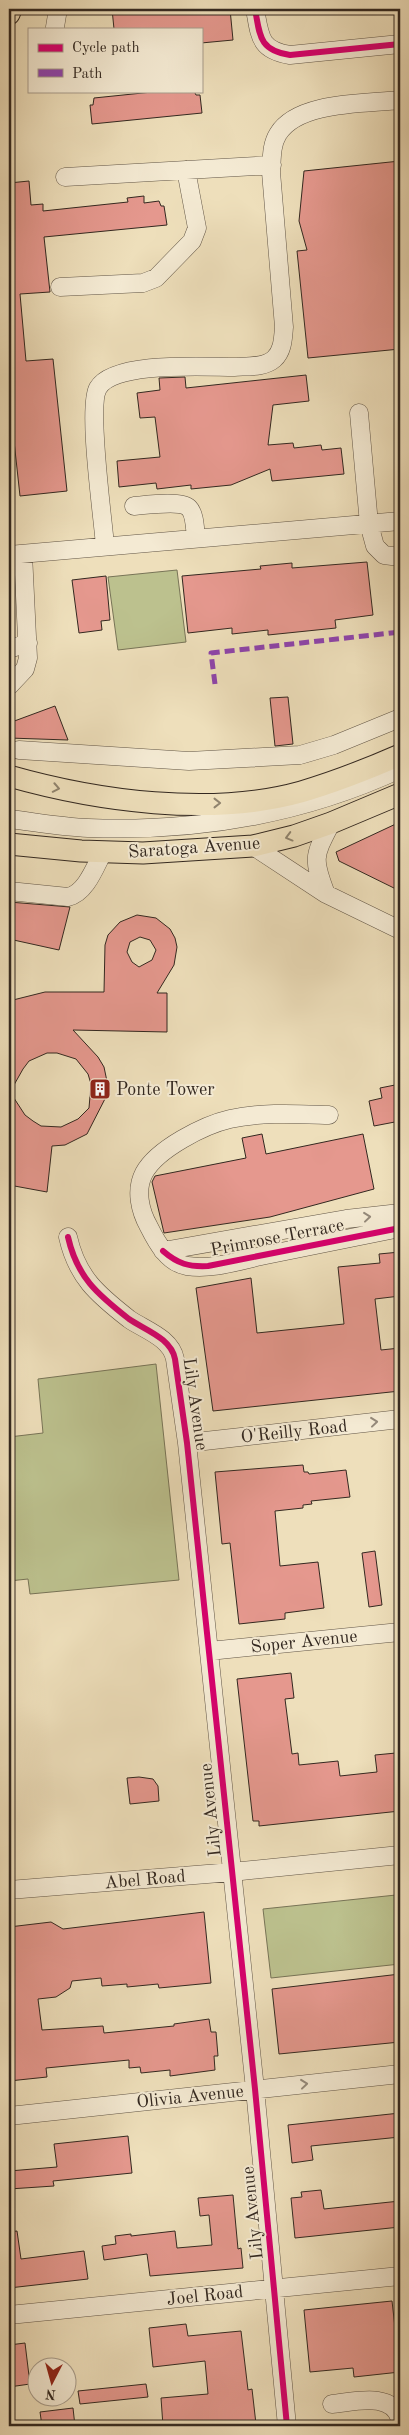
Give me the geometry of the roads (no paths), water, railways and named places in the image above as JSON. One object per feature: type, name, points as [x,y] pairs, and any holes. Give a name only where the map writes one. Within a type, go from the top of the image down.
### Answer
[{"type":"main road","points":[[9,14],[11,9]]},
{"type":"main road","points":[[9,776],[114,799],[171,803],[230,803],[300,792],[351,775],[400,754]]},
{"type":"main road","name":"Saratoga Avenue","points":[[9,844],[103,852],[143,853],[253,846],[294,836],[332,823],[400,794]]},
{"type":"street","points":[[55,27],[58,9]]},
{"type":"street","points":[[255,9],[261,40],[275,53],[290,55],[400,44]]},
{"type":"street","points":[[105,546],[94,402],[98,388],[106,379],[122,372],[144,369],[255,366],[274,359],[281,349],[284,327],[272,165],[272,151],[277,135],[286,124],[319,108],[400,100]]},
{"type":"street","points":[[65,178],[272,165]]},
{"type":"street","points":[[60,286],[143,284],[156,278],[192,241],[197,228],[186,170]]},
{"type":"street","points":[[359,413],[369,524],[375,546],[384,555],[400,557]]},
{"type":"street","points":[[134,506],[180,504],[189,508],[193,515],[196,538]]},
{"type":"street","points":[[9,686],[24,669],[28,658],[28,643],[16,554],[400,521]]},
{"type":"street","points":[[9,648],[28,643]]},
{"type":"street","points":[[19,750],[189,761],[300,755],[334,745],[400,718]]},
{"type":"street","points":[[9,818],[86,828],[146,829],[205,825],[282,812],[328,798],[400,769]]},
{"type":"street","points":[[9,829],[92,838],[149,839],[237,832],[274,825],[335,807],[400,781]]},
{"type":"street","points":[[326,894],[316,863],[319,847],[332,823]]},
{"type":"street","points":[[253,846],[326,894],[400,930]]},
{"type":"street","points":[[9,891],[74,896],[81,891],[103,852]]},
{"type":"street","points":[[163,1251],[143,1217],[140,1206],[142,1180],[152,1163],[177,1143],[230,1119],[268,1114],[328,1115]]},
{"type":"street","name":"Primrose Terrace","points":[[163,1251],[346,1219],[400,1213]]},
{"type":"street","name":"Primrose Terrace","points":[[163,1251],[174,1261],[185,1266],[208,1266],[400,1228]]},
{"type":"street","name":"Lily Avenue","points":[[68,1237],[73,1259],[93,1287],[130,1320],[164,1341],[172,1350],[187,1443],[256,2089],[287,2426]]},
{"type":"street","name":"O'Reilly Road","points":[[187,1443],[400,1419]]},
{"type":"street","name":"Soper Avenue","points":[[209,1651],[400,1632]]},
{"type":"street","name":"Abel Road","points":[[9,1890],[232,1872],[400,1855]]},
{"type":"street","name":"Olivia Avenue","points":[[9,2116],[400,2074]]},
{"type":"street","name":"Joel Road","points":[[9,2315],[400,2276]]},
{"type":"street","points":[[332,2404],[382,2401],[389,2403],[394,2408],[400,2419]]},
{"type":"place","name":"Ponte Tower","points":[[100,1089]]}]
